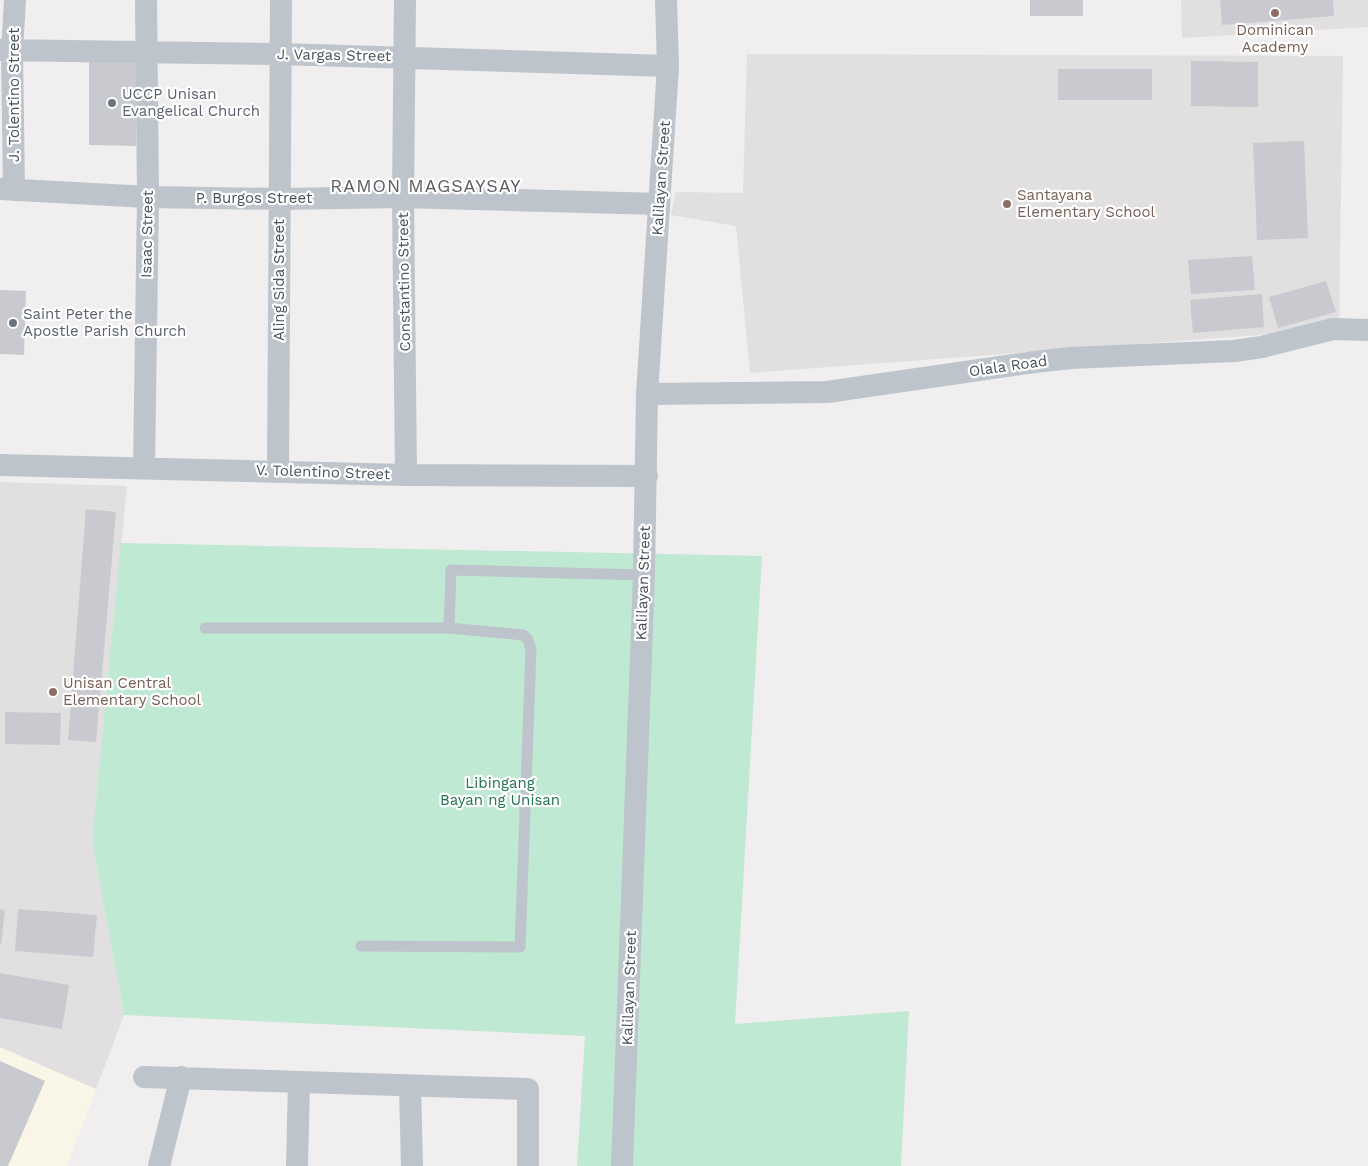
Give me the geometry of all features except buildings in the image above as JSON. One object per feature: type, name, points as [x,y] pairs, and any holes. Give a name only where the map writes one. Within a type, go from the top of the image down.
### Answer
[{"type":"street","name":"J. Tolentino Street","points":[[7,189],[6,51],[15,0]]},
{"type":"street","name":"Isaac Street","points":[[144,468],[148,197],[146,0]]},
{"type":"street","name":"Aling Sida Street","points":[[278,471],[281,0]]},
{"type":"street","name":"Constantino Street","points":[[405,0],[403,197],[406,475]]},
{"type":"street","name":"Kalilayan Street","points":[[622,1166],[644,575],[647,394],[668,66],[666,0]]},
{"type":"street","name":"J. Vargas Street","points":[[6,51],[280,54],[668,66]]},
{"type":"street","name":"P. Burgos Street","points":[[7,189],[148,197],[280,200],[403,197],[659,204]]},
{"type":"street","name":"Olala Road","points":[[647,394],[827,392],[1035,362],[1071,358],[1234,351],[1262,347],[1333,329],[1368,330]]},
{"type":"street","name":"V. Tolentino Street","points":[[0,465],[406,475],[647,476]]},
{"type":"street","points":[[144,1077],[410,1087],[528,1089],[528,1166]]},
{"type":"street","points":[[159,1166],[181,1077]]},
{"type":"street","points":[[297,1166],[299,1082]]},
{"type":"street","points":[[410,1087],[412,1166]]},
{"type":"lane","points":[[449,628],[451,570],[644,575]]},
{"type":"lane","points":[[205,628],[449,628],[523,635],[528,640],[531,649],[520,947],[361,946]]},
{"type":"shaded area","name":"Dominican Academy","points":[[1181,0],[1368,0],[1368,27],[1182,38]]},
{"type":"shaded area","name":"Santayana Elementary School","points":[[747,54],[1343,56],[1339,329],[750,373],[736,226],[671,215],[676,192],[743,193]]},
{"type":"shaded area","name":"Unisan Central Elementary School","points":[[0,482],[127,486],[92,841],[124,1015],[96,1089],[0,1047]]},
{"type":"shaded area","points":[[0,1047],[96,1089],[67,1166],[0,1166]]},
{"type":"green space","name":"Libingang Bayan ng Unisan","points":[[121,543],[762,556],[735,1024],[909,1011],[901,1166],[577,1166],[585,1036],[124,1015],[92,841]]},
{"type":"place","name":"Dominican Academy","points":[[1275,13]]},
{"type":"place","name":"UCCP Unisan Evangelical Church","points":[[112,103]]},
{"type":"place","name":"Santayana Elementary School","points":[[1007,204]]},
{"type":"place","name":"Saint Peter the Apostle Parish Church","points":[[13,323]]},
{"type":"place","name":"Unisan Central Elementary School","points":[[53,692]]},
{"type":"district","name":"RAMON MAGSAYSAY","points":[[426,185]]}]
